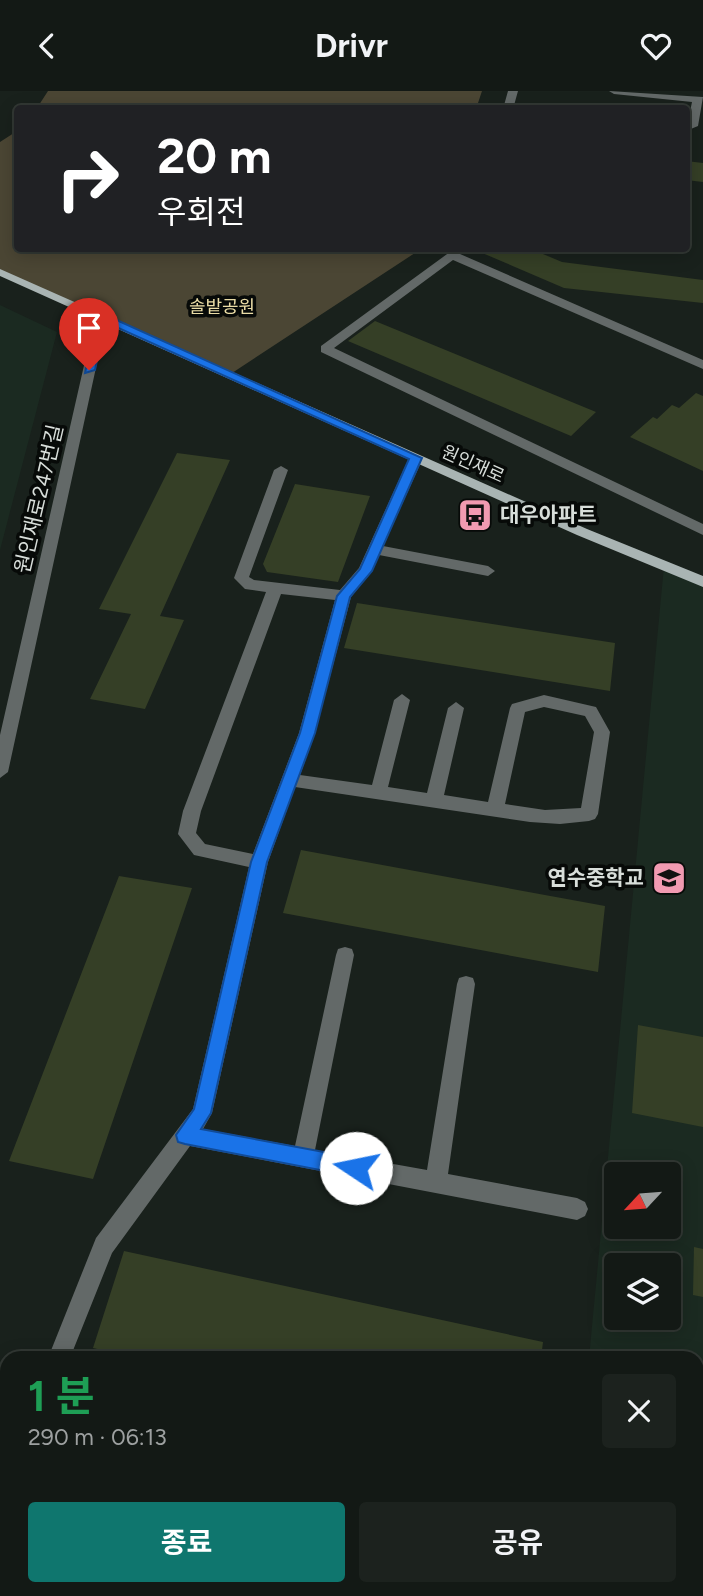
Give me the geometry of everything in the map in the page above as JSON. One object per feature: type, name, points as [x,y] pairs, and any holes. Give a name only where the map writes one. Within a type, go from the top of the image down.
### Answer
[{"type":"main road","name":"원인재로","points":[[0,272],[416,458],[703,582]]},
{"type":"street","points":[[614,91],[700,100],[694,126],[690,127]]},
{"type":"street","points":[[703,365],[456,252],[325,349],[703,530]]},
{"type":"street","name":"원인재로247번길","points":[[0,772],[101,317]]},
{"type":"street","points":[[62,1351],[104,1246],[202,1113],[259,862],[307,733],[344,596],[365,571],[416,458]]},
{"type":"street","points":[[281,470],[241,578],[250,585],[344,596]]},
{"type":"street","points":[[375,549],[488,571]]},
{"type":"street","points":[[259,862],[200,850],[187,834],[192,811],[275,589]]},
{"type":"street","points":[[378,793],[402,699]]},
{"type":"street","points":[[290,780],[566,820],[589,814],[602,732],[590,711],[544,701],[518,708],[495,809]]},
{"type":"street","points":[[434,801],[456,708]]},
{"type":"street","points":[[303,1158],[345,955]]},
{"type":"street","points":[[436,1182],[466,984]]},
{"type":"street","points":[[185,1135],[577,1209]]},
{"type":"shaded area","points":[[0,305],[57,332],[0,550]]},
{"type":"shaded area","name":"연수중학교","points":[[664,566],[703,582],[703,1351],[590,1351],[604,1200],[604,1239],[681,1239],[681,1162],[608,1162]]},
{"type":"green space","points":[[48,91],[482,91],[477,105],[39,105]]},
{"type":"green space","name":"솔밭공원","points":[[14,133],[14,252],[416,252],[229,375],[0,272],[0,142]]},
{"type":"building","points":[[690,161],[703,163],[703,182],[690,180]]},
{"type":"building","points":[[480,252],[538,252],[562,262],[703,280],[703,303],[564,288]]},
{"type":"building","points":[[375,321],[596,412],[571,436],[348,341]]},
{"type":"building","points":[[696,393],[703,396],[703,471],[630,437],[653,417],[657,419],[672,405],[679,408]]},
{"type":"building","points":[[177,453],[230,460],[160,616],[184,620],[145,709],[90,699],[131,614],[99,609]]},
{"type":"building","points":[[295,484],[370,496],[338,582],[267,572],[263,564]]},
{"type":"building","points":[[357,603],[615,643],[610,691],[344,648]]},
{"type":"building","points":[[301,850],[605,906],[598,972],[283,913]]},
{"type":"building","points":[[119,876],[192,888],[93,1179],[9,1161]]},
{"type":"building","points":[[638,1025],[703,1037],[703,1127],[632,1113]]},
{"type":"building","points":[[694,1247],[703,1249],[703,1297],[693,1295]]},
{"type":"building","points":[[124,1251],[543,1342],[542,1351],[106,1351],[93,1348]]},
{"type":"place","name":"대우아파트","points":[[475,515]]},
{"type":"place","name":"연수중학교","points":[[669,878]]},
{"type":"route","points":[[89,370],[101,317],[416,458],[365,571],[344,596],[307,733],[259,862],[202,1113],[185,1135],[356,1168]]}]
